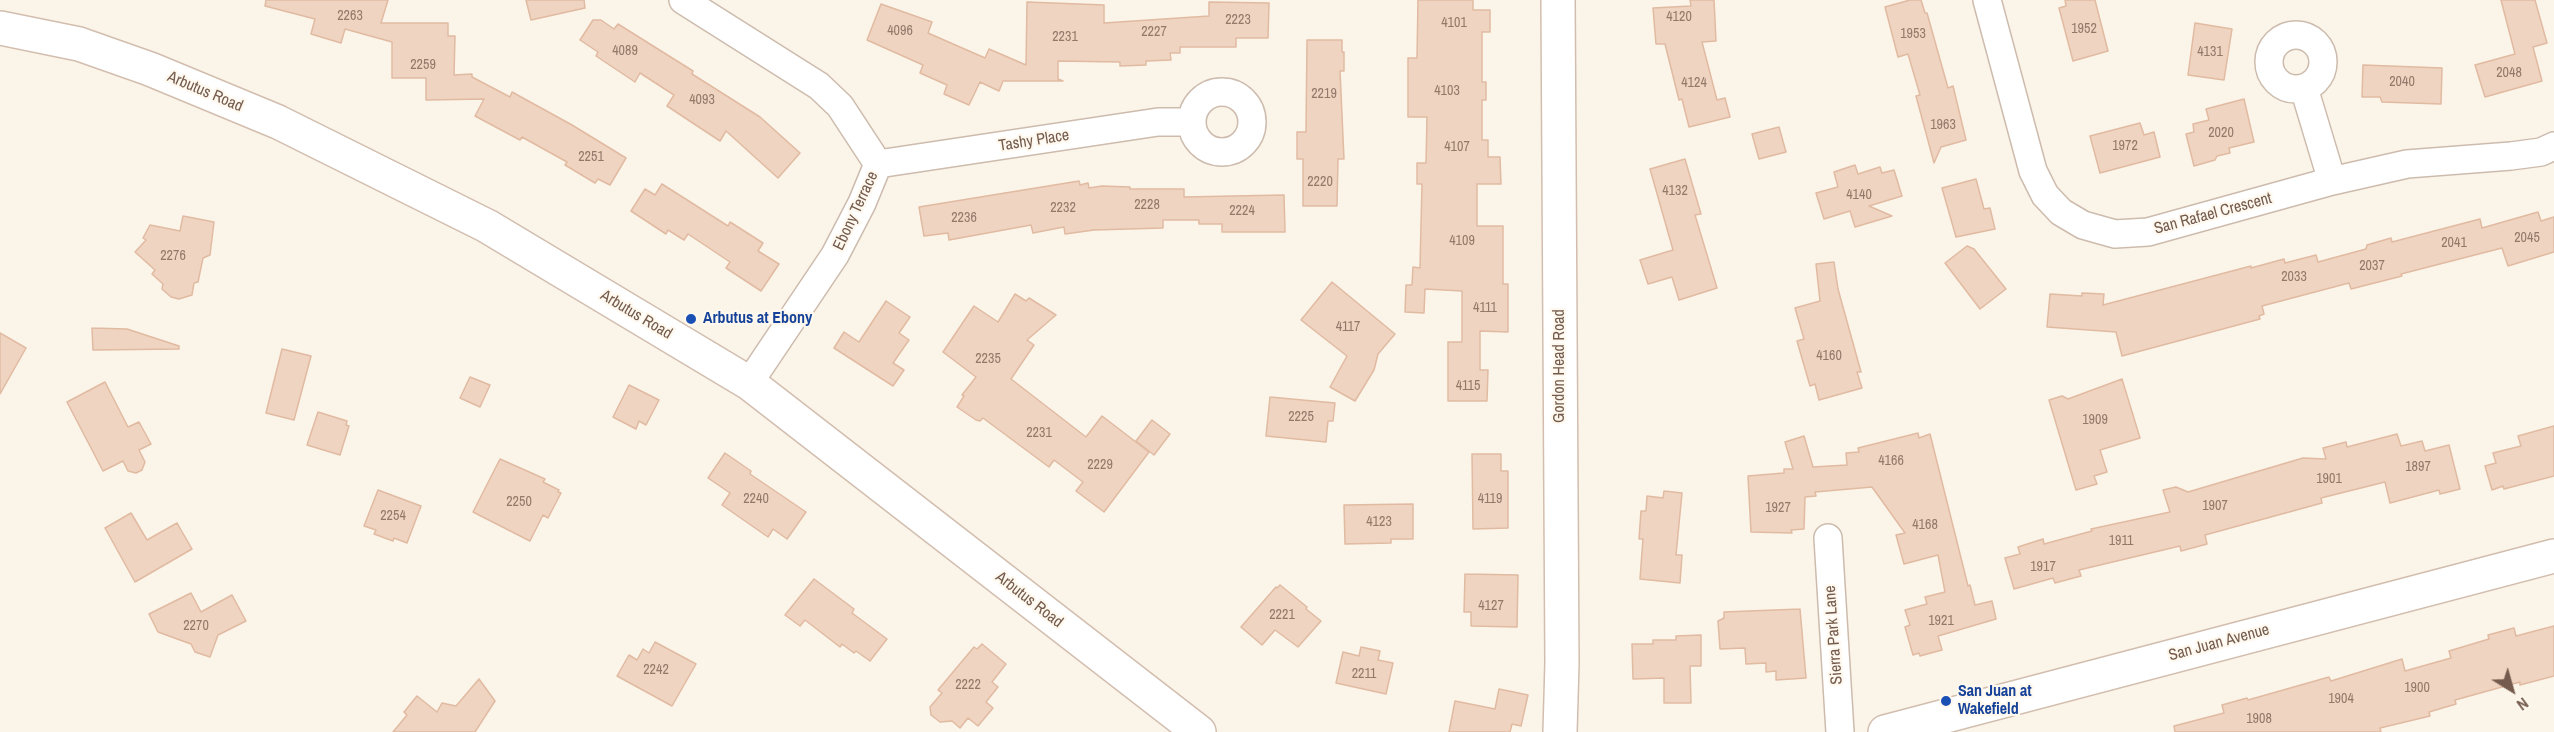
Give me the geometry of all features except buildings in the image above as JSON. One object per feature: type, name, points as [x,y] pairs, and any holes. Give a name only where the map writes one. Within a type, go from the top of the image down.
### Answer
[{"type":"main road","name":"Gordon Head Road","points":[[1558,0],[1562,663],[1560,732]]},
{"type":"main road","name":"Arbutus Road","points":[[0,28],[79,44],[150,69],[278,122],[487,226],[749,383],[1199,732]]},
{"type":"main road","name":"San Juan Avenue","points":[[1887,732],[2554,556]]},
{"type":"street","name":"Ebony Terrace","points":[[683,0],[819,86],[840,106],[878,164],[862,203],[834,255],[749,383]]},
{"type":"street","name":"San Rafael Crescent","points":[[1987,0],[2033,171],[2045,195],[2061,212],[2083,225],[2115,234],[2148,232],[2407,164],[2511,156],[2541,152],[2554,146]]},
{"type":"street","points":[[2304,88],[2332,182]]},
{"type":"street","name":"Tashy Place","points":[[878,164],[1158,122],[1191,122]]},
{"type":"street","name":"Sierra Park Lane","points":[[1828,538],[1840,732]]},
{"type":"place","name":"Arbutus at Ebony","points":[[691,319]]},
{"type":"place","name":"San Juan at Wakefield","points":[[1946,701]]}]
